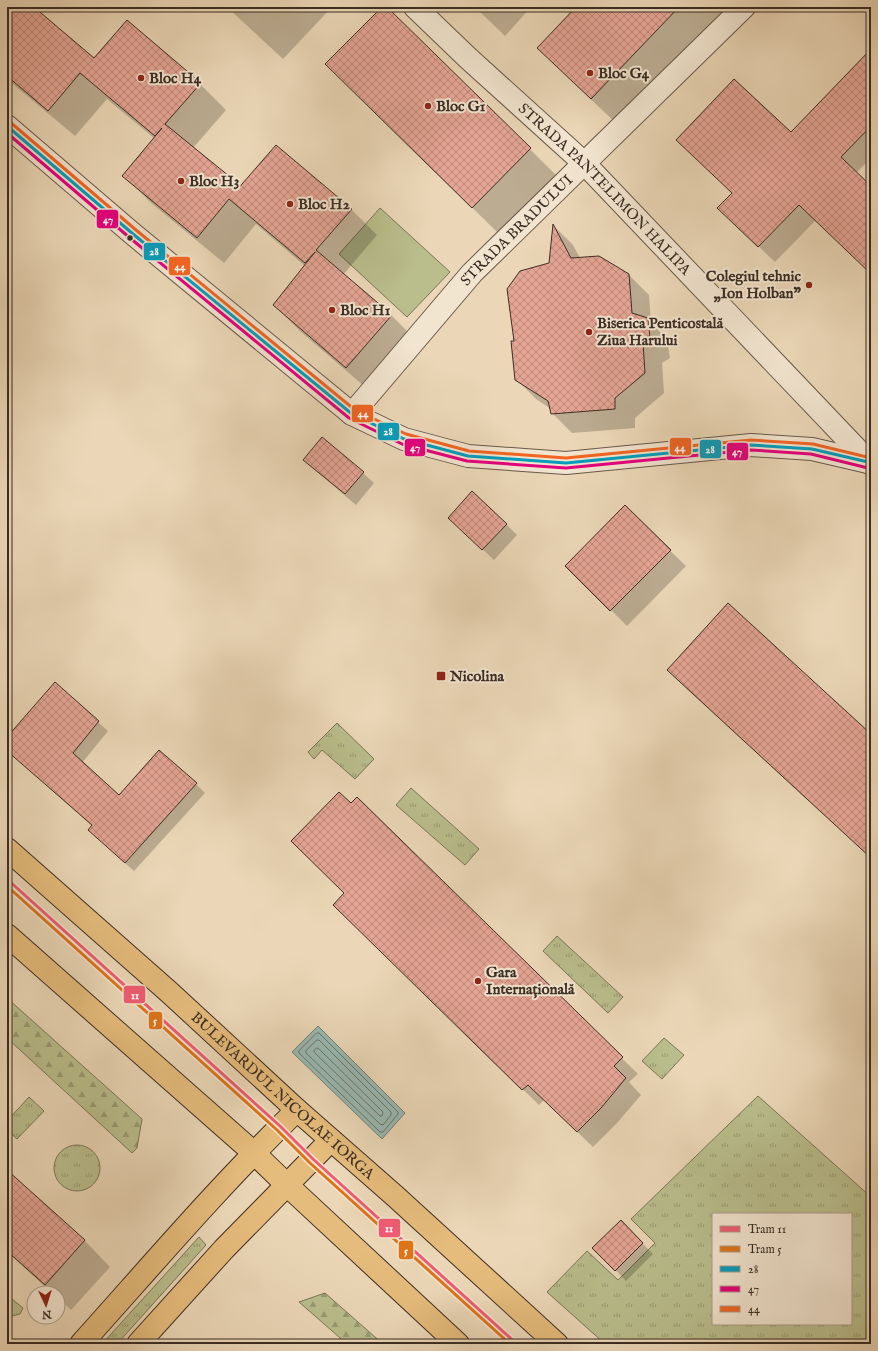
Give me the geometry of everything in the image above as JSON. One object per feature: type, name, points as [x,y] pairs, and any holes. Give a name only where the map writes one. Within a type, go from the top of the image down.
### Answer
[{"type":"main road","name":"BULEVARDUL NICOLAE IORGA","points":[[7,850],[169,992],[297,1110],[395,1196],[557,1344]]},
{"type":"main road","points":[[7,936],[254,1153],[458,1344]]},
{"type":"main road","points":[[81,1344],[193,1219],[254,1153],[297,1110]]},
{"type":"main road","points":[[138,1344],[224,1249],[332,1140]]},
{"type":"street","name":"STRADA PANTELIMON HALIPA","points":[[415,7],[468,58],[584,163],[870,463]]},
{"type":"street","name":"STRADA BRADULUI","points":[[352,414],[472,273],[744,7]]},
{"type":"street","points":[[7,126],[133,234],[352,414],[404,439],[468,456],[566,463],[751,445],[812,449],[870,463]]},
{"type":"green space","points":[[380,208],[450,272],[407,317],[339,254]]},
{"type":"green space","points":[[337,723],[374,759],[355,779],[322,750],[314,759],[308,752]]},
{"type":"green space","points":[[411,788],[479,849],[465,865],[396,805]]},
{"type":"green space","points":[[557,936],[623,997],[608,1013],[543,951]]},
{"type":"green space","points":[[7,998],[142,1119],[137,1148],[132,1153],[7,1038]]},
{"type":"green space","points":[[664,1038],[684,1055],[662,1079],[642,1061]]},
{"type":"green space","points":[[758,1096],[871,1197],[871,1344],[605,1344],[547,1292],[587,1251],[618,1280],[655,1243],[631,1219]]},
{"type":"green space","points":[[29,1097],[44,1111],[17,1139],[7,1130],[7,1121]]},
{"type":"green space","points":[[82,1145],[94,1151],[99,1159],[99,1177],[94,1185],[86,1190],[72,1191],[60,1185],[55,1177],[54,1163],[60,1151],[68,1146]]},
{"type":"green space","points":[[199,1237],[206,1245],[117,1344],[102,1344]]},
{"type":"green space","points":[[325,1293],[383,1344],[347,1344],[299,1302]]},
{"type":"green space","points":[[7,1295],[23,1308],[20,1314],[7,1316]]},
{"type":"water","points":[[318,1026],[405,1113],[382,1139],[292,1052]]},
{"type":"building","points":[[7,7],[34,7],[94,58],[127,20],[201,83],[165,124],[240,185],[236,191],[276,145],[352,209],[316,250],[392,315],[346,368],[273,305],[315,252],[305,263],[229,199],[197,238],[122,176],[162,128],[155,136],[80,73],[48,111],[7,76]]},
{"type":"building","name":"Bloc G1","points":[[382,7],[387,7],[531,148],[472,208],[325,64]]},
{"type":"building","name":"Bloc G4","points":[[576,7],[679,7],[591,99],[537,48]]},
{"type":"building","points":[[871,49],[871,126],[841,157],[871,186],[871,274],[799,205],[758,247],[717,208],[732,193],[676,140],[734,79],[791,132]]},
{"type":"building","name":"Biserica Penticostală Ziua Harului","points":[[553,224],[571,258],[599,256],[629,274],[632,313],[648,318],[650,338],[643,343],[645,373],[615,398],[615,409],[551,414],[548,401],[515,380],[511,341],[514,341],[507,289],[520,271],[549,263]]},
{"type":"building","points":[[322,437],[364,472],[345,494],[303,460]]},
{"type":"building","points":[[472,491],[507,524],[482,550],[448,518]]},
{"type":"building","points":[[625,505],[671,550],[610,611],[565,566]]},
{"type":"building","points":[[728,603],[871,734],[871,858],[667,670]]},
{"type":"building","points":[[55,682],[99,721],[73,753],[119,795],[159,750],[197,783],[125,863],[88,830],[92,825],[7,751],[7,737]]},
{"type":"building","name":"Gara Internațională","points":[[339,792],[351,803],[357,797],[623,1057],[614,1066],[626,1078],[601,1108],[577,1132],[528,1085],[522,1090],[333,905],[344,893],[291,841]]},
{"type":"building","points":[[7,1170],[85,1240],[45,1285],[7,1251]]},
{"type":"building","points":[[621,1220],[643,1243],[615,1271],[592,1248]]},
{"type":"tram line","name":"11","points":[[7,879],[280,1126],[313,1159],[517,1344]]},
{"type":"tram line","name":"5","points":[[7,886],[277,1130],[310,1163],[510,1344]]},
{"type":"transit line","name":"44","points":[[10,122],[136,230],[355,410],[406,434],[469,451],[566,458],[751,440],[813,444],[871,458]]},
{"type":"transit line","name":"28","points":[[7,126],[133,234],[352,414],[404,439],[468,456],[566,463],[751,445],[812,449],[871,464]]},
{"type":"transit line","name":"47","points":[[7,133],[130,238],[349,418],[402,444],[467,461],[566,468],[751,450],[811,454],[868,468]]},
{"type":"place","name":"Bloc G4","points":[[590,73]]},
{"type":"place","name":"Bloc H4","points":[[141,78]]},
{"type":"place","name":"Bloc G1","points":[[428,106]]},
{"type":"place","name":"Bloc H3","points":[[181,181]]},
{"type":"place","name":"Bloc H2","points":[[290,204]]},
{"type":"place","name":"Colegiul tehnic „Ion Holban”","points":[[809,285]]},
{"type":"place","name":"Bloc H1","points":[[332,310]]},
{"type":"place","name":"Biserica Penticostală Ziua Harului","points":[[589,332]]},
{"type":"place","name":"Nicolina","points":[[441,676]]},
{"type":"place","name":"Gara Internațională","points":[[478,981]]}]
